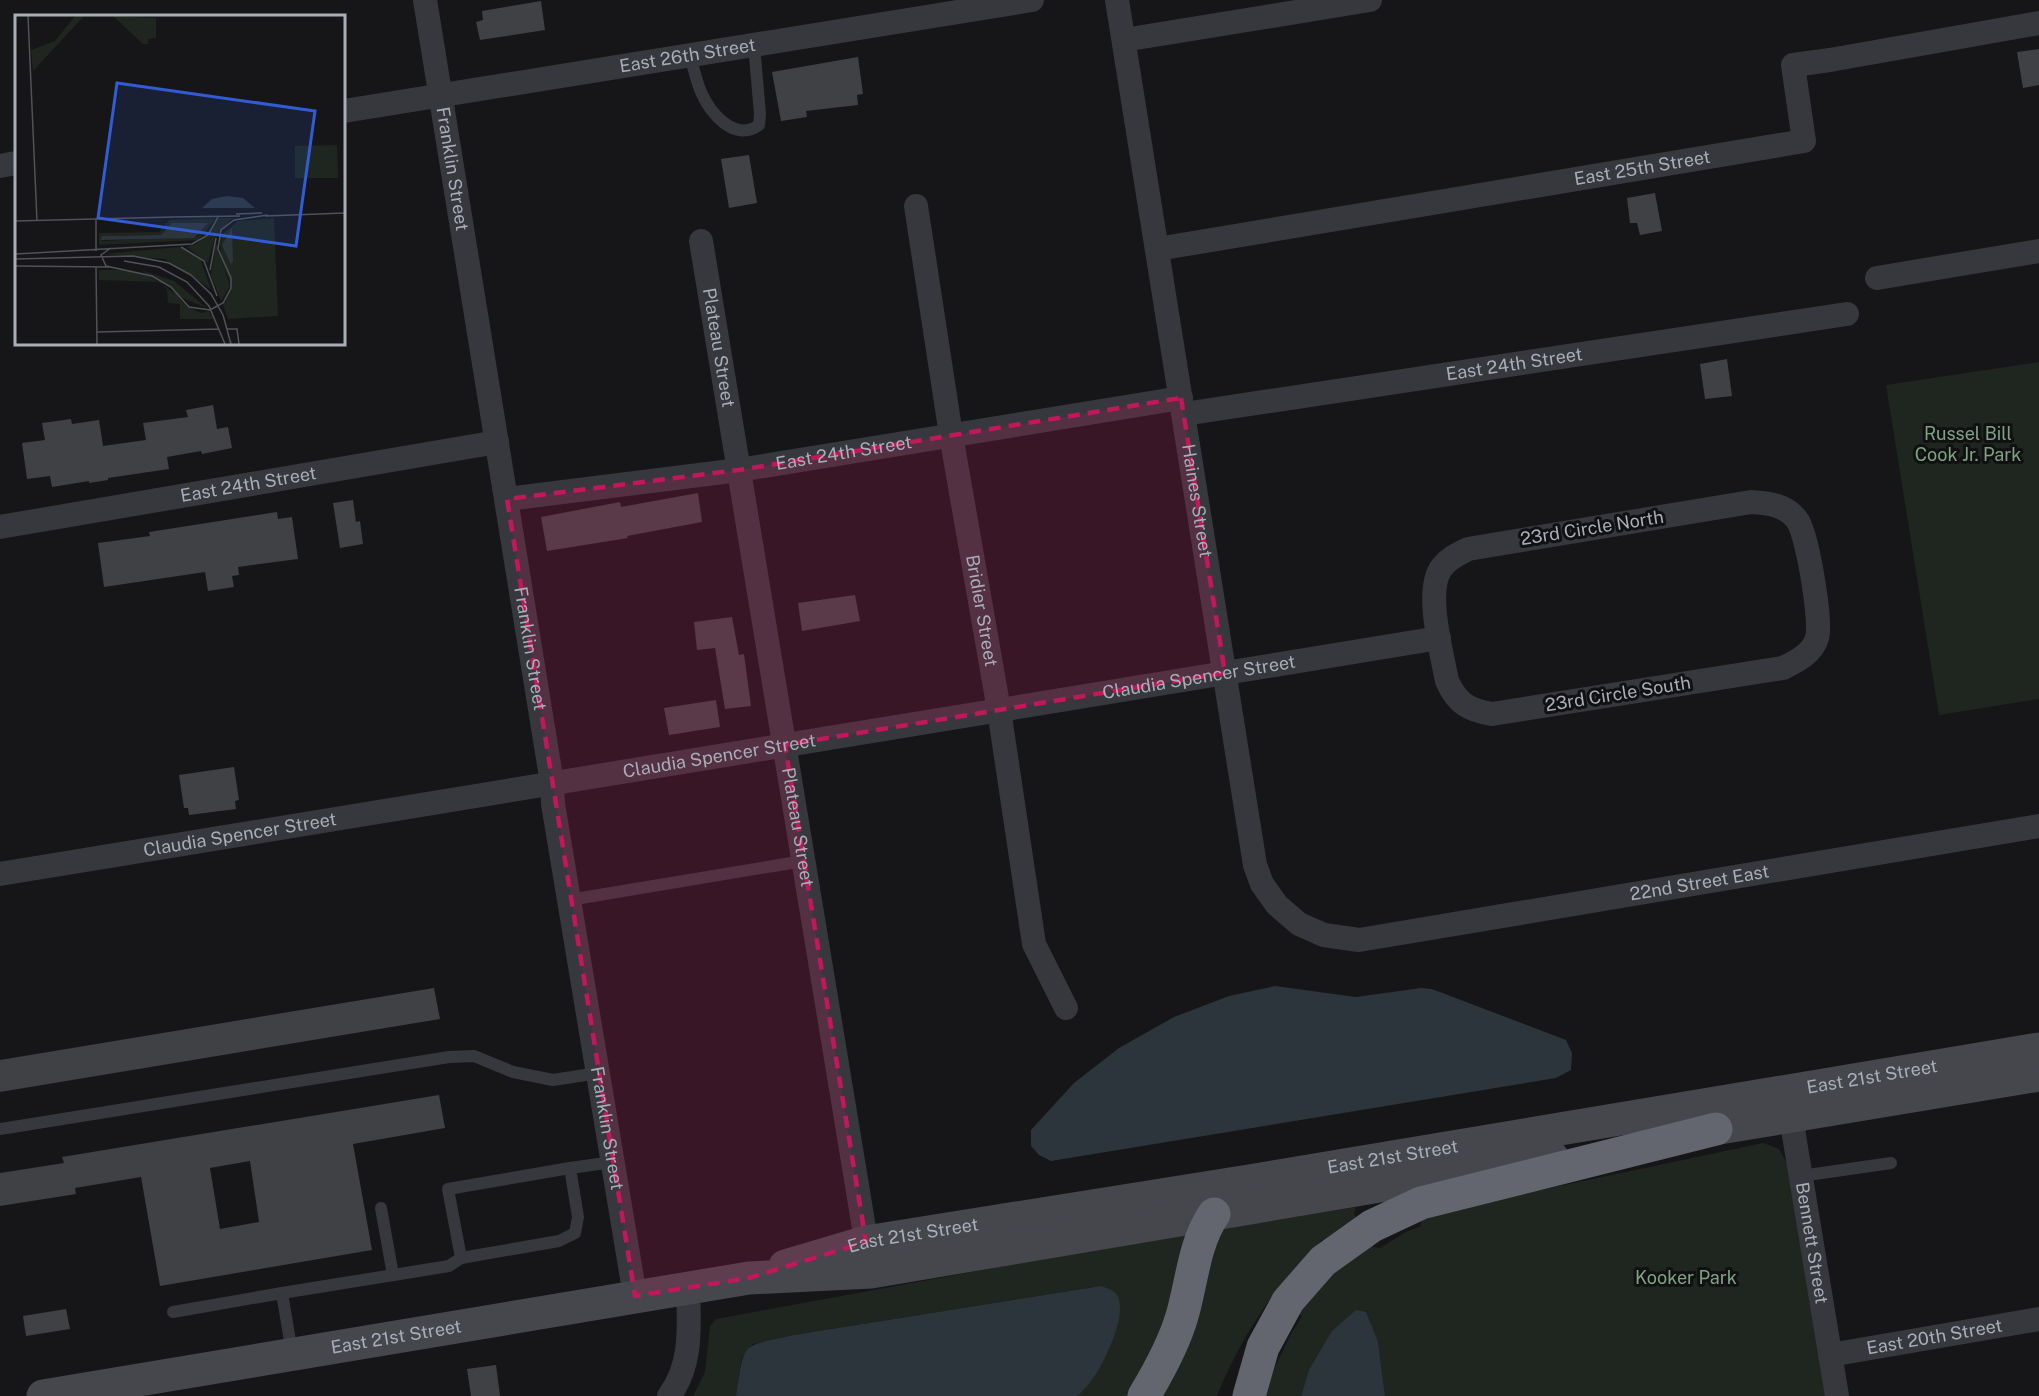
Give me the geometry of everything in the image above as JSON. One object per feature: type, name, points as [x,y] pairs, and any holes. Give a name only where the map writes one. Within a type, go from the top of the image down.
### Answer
[{"type":"highway","points":[[1235,1396],[1287,1301],[1323,1262],[1372,1226],[1421,1203],[1716,1129]]},
{"type":"highway","points":[[1144,1396],[1160,1371],[1182,1318],[1204,1229],[1214,1214]]},
{"type":"highway","points":[[1249,1396],[1263,1347]]},
{"type":"main road","name":"East 21st Street","points":[[869,1257],[1214,1214],[1716,1129],[1789,1103],[2039,1049]]},
{"type":"main road","name":"East 21st Street","points":[[43,1396],[869,1257],[1255,1180],[1789,1103],[2039,1074]]},
{"type":"main road","points":[[1214,1214],[1255,1180]]},
{"type":"street","name":"Franklin Street","points":[[425,0],[507,499],[552,783],[553,804],[635,1296]]},
{"type":"street","name":"East 26th Street","points":[[345,111],[1032,0]]},
{"type":"street","name":"Haines Street","points":[[1117,0],[1256,865],[1262,884],[1278,905],[1299,924],[1324,935],[1359,940]]},
{"type":"street","points":[[1124,40],[1370,0]]},
{"type":"street","name":"East 25th Street","points":[[1157,249],[1804,141],[1793,65],[2039,22]]},
{"type":"street","points":[[0,166],[15,163]]},
{"type":"street","name":"Bridier Street","points":[[916,206],[951,435],[999,710],[1034,944],[1066,1008]]},
{"type":"street","name":"Plateau Street","points":[[701,241],[869,1257]]},
{"type":"street","points":[[1877,278],[2039,251]]},
{"type":"street","name":"East 24th Street","points":[[507,499],[739,470],[951,435],[1183,406],[1847,315]]},
{"type":"street","name":"East 24th Street","points":[[0,527],[497,442]]},
{"type":"street","name":"23rd Circle North","points":[[1439,638],[1433,598],[1435,582],[1440,569],[1452,557],[1468,549],[1751,502],[1768,503],[1785,508],[1798,520],[1805,536]]},
{"type":"street","name":"23rd Circle South","points":[[1439,638],[1447,681],[1452,693],[1462,703],[1476,711],[1492,714],[1784,668],[1800,660],[1810,651],[1817,638],[1819,622],[1805,536]]},
{"type":"street","name":"Claudia Spencer Street","points":[[0,874],[1439,638]]},
{"type":"street","name":"22nd Street East","points":[[1359,940],[2039,826]]},
{"type":"street","name":"Bennett Street","points":[[1789,1103],[1837,1396]]},
{"type":"street","points":[[669,1396],[686,1362],[689,1338],[688,1287]]},
{"type":"street","name":"East 20th Street","points":[[1830,1355],[2039,1319]]},
{"type":"lane","points":[[689,55],[701,93],[725,126],[740,131],[751,131],[759,125],[760,114],[754,45]]},
{"type":"lane","points":[[569,900],[803,861]]},
{"type":"lane","points":[[0,1129],[449,1057],[474,1056],[513,1072],[554,1080],[598,1073]]},
{"type":"lane","points":[[461,1258],[448,1189],[613,1162]]},
{"type":"lane","points":[[1801,1176],[1891,1163]]},
{"type":"lane","points":[[173,1312],[449,1266],[461,1258],[560,1241],[575,1233],[578,1217],[570,1168]]},
{"type":"lane","points":[[381,1208],[393,1275]]},
{"type":"lane","points":[[282,1293],[292,1354]]},
{"type":"highlighted area","points":[[1181,398],[1225,673],[785,745],[866,1242],[749,1278],[635,1296],[507,499],[739,470]]},
{"type":"green space","name":"Russel Bill Cook Jr. Park","points":[[2039,362],[2039,699],[1939,715],[1886,385]]},
{"type":"green space","name":"Kooker Park","points":[[1763,1143],[1779,1149],[1788,1165],[1827,1396],[1385,1396],[1378,1342],[1309,1370],[1301,1396],[1261,1396],[1302,1316],[1295,1311],[1310,1293],[1369,1242],[1373,1247],[1380,1248],[1406,1232],[1421,1226],[1420,1218],[1450,1209]]},
{"type":"green space","points":[[1356,1207],[1354,1214],[1356,1218],[1324,1242],[1322,1240],[1290,1274],[1261,1312],[1237,1353],[1217,1396],[1156,1396],[1222,1229]]},
{"type":"green space","points":[[1190,1234],[1166,1328],[1130,1396],[1078,1396],[1096,1374],[1101,1286],[794,1335],[753,1344],[742,1357],[736,1396],[693,1396],[705,1372],[710,1326],[716,1319]]},
{"type":"shaded area","points":[[1275,986],[1356,997],[1421,988],[1432,989],[1566,1040],[1572,1053],[1571,1070],[1556,1078],[1051,1161],[1039,1155],[1031,1146],[1031,1130],[1074,1083],[1119,1048],[1174,1017],[1229,996]]},
{"type":"shaded area","points":[[1101,1286],[1112,1290],[1117,1295],[1120,1303],[1118,1324],[1100,1367],[1078,1396],[736,1396],[744,1356],[748,1349],[763,1342],[794,1335]]},
{"type":"shaded area","points":[[1356,1310],[1366,1312],[1378,1342],[1385,1396],[1301,1396],[1309,1370],[1332,1331]]},
{"type":"building","points":[[541,1],[545,30],[480,40],[476,22],[483,20],[482,11]]},
{"type":"building","points":[[2039,49],[2039,85],[2023,88],[2017,52]]},
{"type":"building","points":[[858,57],[863,94],[857,95],[858,105],[806,111],[807,117],[781,121],[772,72]]},
{"type":"building","points":[[749,155],[757,203],[729,208],[721,159]]},
{"type":"building","points":[[1655,193],[1662,231],[1640,235],[1637,223],[1630,223],[1627,198]]},
{"type":"building","points":[[1727,359],[1732,396],[1705,399],[1700,364]]},
{"type":"building","points":[[213,405],[217,429],[228,427],[232,448],[202,454],[201,451],[167,457],[169,469],[89,483],[89,481],[52,487],[50,476],[27,479],[22,443],[45,440],[42,423],[71,419],[72,424],[99,420],[103,446],[146,440],[143,423],[188,417],[186,410]]},
{"type":"building","points":[[698,493],[702,522],[627,536],[628,538],[547,551],[541,517],[620,502],[621,507]]},
{"type":"building","points":[[353,500],[356,522],[360,521],[363,544],[340,548],[333,503]]},
{"type":"building","points":[[277,512],[278,519],[292,517],[298,559],[238,567],[239,575],[232,576],[234,587],[208,591],[205,572],[104,587],[98,543],[150,536],[149,532]]},
{"type":"building","points":[[855,595],[860,621],[802,631],[798,603]]},
{"type":"building","points":[[732,617],[739,655],[744,654],[751,706],[725,709],[715,648],[697,650],[694,622]]},
{"type":"building","points":[[716,700],[720,727],[669,735],[664,708]]},
{"type":"building","points":[[234,767],[239,800],[235,801],[236,809],[189,815],[188,808],[184,808],[179,775]]},
{"type":"building","points":[[434,988],[440,1019],[0,1092],[0,1060]]},
{"type":"building","points":[[439,1095],[445,1128],[353,1144],[372,1250],[160,1286],[141,1177],[75,1188],[76,1194],[0,1206],[0,1173],[64,1163],[62,1157]],"holes":[[[250,1161],[259,1222],[220,1229],[210,1168]]]},
{"type":"building","points":[[66,1309],[70,1329],[26,1336],[23,1316]]},
{"type":"building","points":[[496,1365],[500,1396],[471,1396],[467,1369]]}]
